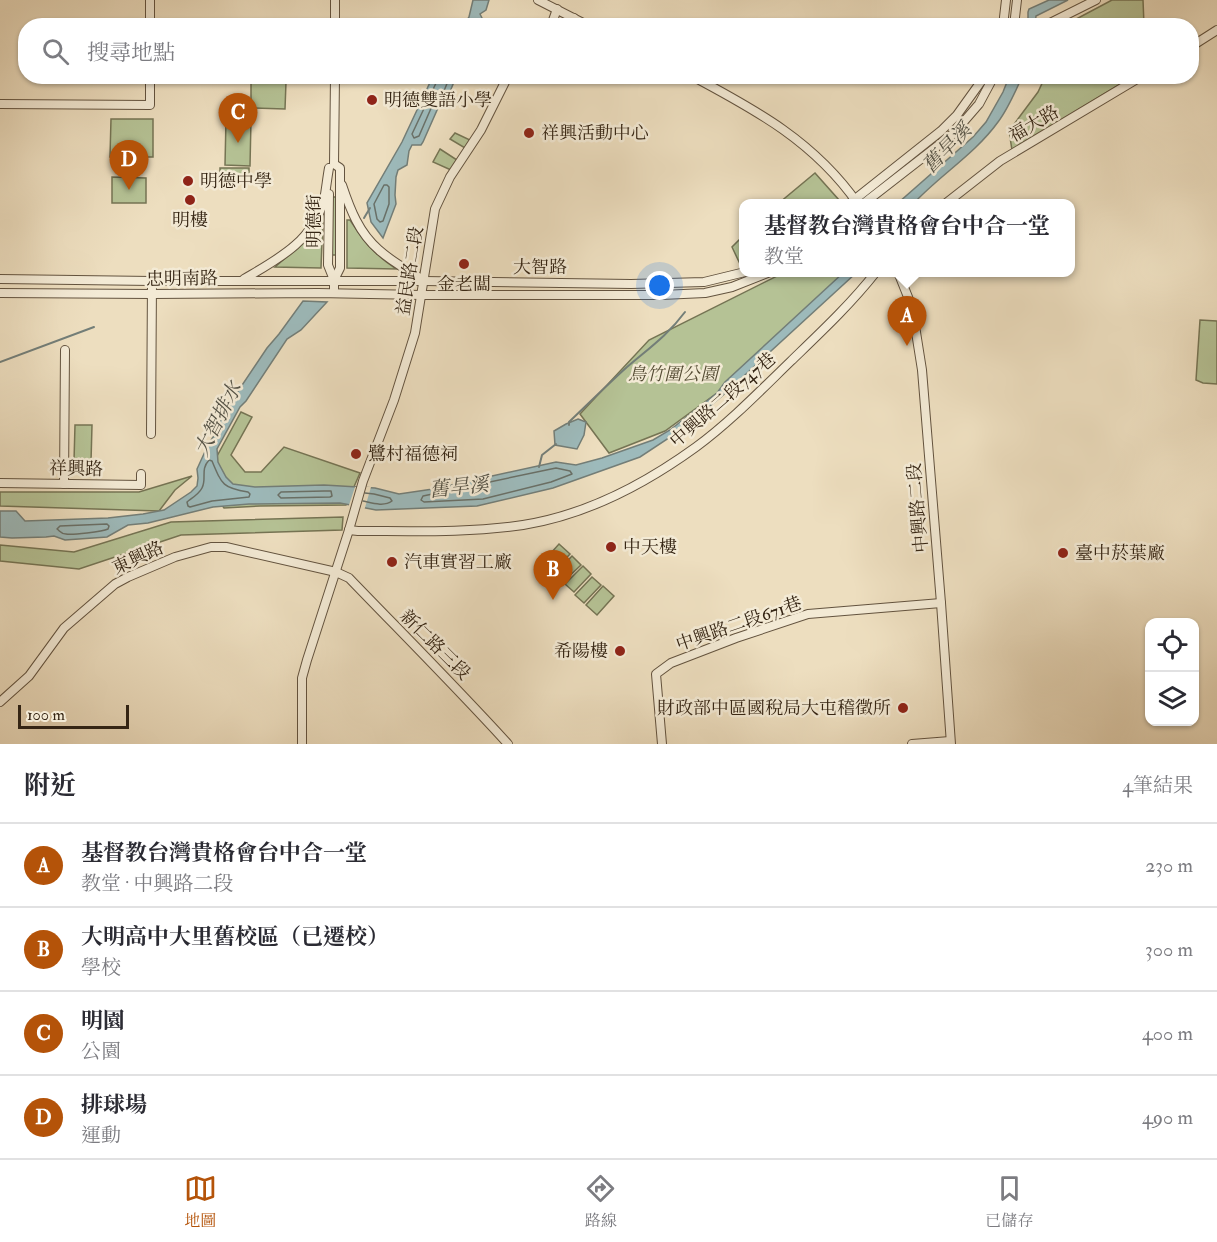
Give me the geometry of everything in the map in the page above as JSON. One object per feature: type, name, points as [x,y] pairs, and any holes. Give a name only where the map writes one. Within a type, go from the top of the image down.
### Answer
[{"type":"street","points":[[150,0],[150,18]]},
{"type":"street","points":[[335,0],[335,18]]},
{"type":"street","points":[[538,0],[574,18]]},
{"type":"street","points":[[1004,18],[1006,0]]},
{"type":"street","points":[[1015,18],[1017,0]]},
{"type":"street","points":[[1060,18],[1096,0]]},
{"type":"street","points":[[554,18],[557,9]]},
{"type":"street","points":[[1199,41],[1217,30]]},
{"type":"street","points":[[0,104],[150,105],[150,84]]},
{"type":"street","name":"明德街","points":[[334,293],[334,280],[328,265],[335,84]]},
{"type":"street","name":"益民路二段","points":[[349,530],[363,481],[415,333],[435,208],[450,177],[481,130],[504,84]]},
{"type":"street","points":[[707,84],[751,108],[793,135],[819,159],[852,199]]},
{"type":"street","points":[[858,199],[941,131],[957,115],[979,84]]},
{"type":"street","points":[[869,199],[953,134],[979,104],[990,84]]},
{"type":"street","name":"福大路","points":[[951,199],[1000,161],[1129,84]]},
{"type":"street","points":[[242,280],[290,251],[311,228],[324,199],[332,166]]},
{"type":"street","name":"明德街","points":[[332,166],[340,168],[340,268],[334,280]]},
{"type":"street","points":[[340,179],[352,214],[367,236],[381,252],[424,280]]},
{"type":"street","name":"大智路","points":[[334,280],[631,284],[704,282],[739,274]]},
{"type":"street","name":"大智路","points":[[363,293],[662,295],[705,293],[732,288],[760,277]]},
{"type":"street","name":"中興路二段747巷","points":[[349,530],[419,533],[524,525],[567,515],[615,497],[696,447],[739,411],[841,312],[873,277]]},
{"type":"street","name":"中興路二段","points":[[900,277],[912,307],[922,370],[950,743]]},
{"type":"street","name":"忠明南路","points":[[0,279],[334,280]]},
{"type":"street","points":[[151,434],[152,281]]},
{"type":"street","name":"忠明南路","points":[[0,293],[363,293]]},
{"type":"street","points":[[64,484],[65,350]]},
{"type":"street","name":"祥興路","points":[[0,483],[141,485],[141,474]]},
{"type":"street","points":[[302,744],[302,678],[349,530]]},
{"type":"street","name":"東興路","points":[[0,702],[29,675],[64,628],[87,607],[128,577],[174,557],[211,547],[226,547],[336,572]]},
{"type":"street","name":"新仁路三段","points":[[336,572],[349,578],[454,684],[508,744]]},
{"type":"street","name":"中興路二段671巷","points":[[662,744],[656,674],[671,663],[808,614],[941,603]]},
{"type":"street","points":[[912,744],[950,743]]},
{"type":"green space","points":[[1112,0],[1143,0],[1144,18],[1078,18]]},
{"type":"green space","points":[[251,84],[286,84],[285,109],[251,108]]},
{"type":"green space","points":[[1042,84],[1120,84],[1012,150],[1009,131]]},
{"type":"green space","points":[[111,119],[153,119],[153,157],[110,157]]},
{"type":"green space","points":[[226,120],[251,120],[250,166],[225,165]]},
{"type":"green space","points":[[455,133],[470,140],[465,148],[450,139]]},
{"type":"green space","points":[[440,149],[457,160],[451,170],[433,162]]},
{"type":"green space","points":[[220,168],[249,168],[249,176],[220,176]]},
{"type":"green space","points":[[815,173],[838,199],[784,199]]},
{"type":"green space","points":[[112,177],[146,178],[146,203],[112,203]]},
{"type":"green space","points":[[331,197],[338,197],[338,255],[331,255]]},
{"type":"green space","points":[[323,217],[321,268],[275,267],[304,242]]},
{"type":"green space","points":[[347,220],[350,220],[375,253],[396,269],[347,268]]},
{"type":"green space","points":[[739,240],[739,262],[732,247]]},
{"type":"green space","name":"鳥竹圍公園","points":[[775,277],[843,277],[717,393],[665,431],[609,453],[580,414],[649,340]]},
{"type":"green space","points":[[1200,320],[1217,321],[1217,384],[1196,380]]},
{"type":"green space","points":[[241,412],[252,417],[231,455],[245,472],[261,472],[284,447],[360,473],[346,505],[224,508],[208,486],[216,458]]},
{"type":"green space","points":[[75,425],[92,425],[91,462],[74,461]]},
{"type":"green space","points":[[192,476],[175,490],[159,511],[0,506],[0,492],[139,492]]},
{"type":"green space","points":[[343,517],[342,530],[181,535],[79,569],[0,561],[0,545],[74,552],[171,522]]},
{"type":"green space","points":[[559,544],[570,554],[552,573],[542,563]]},
{"type":"green space","points":[[572,556],[581,565],[563,582],[555,574]]},
{"type":"green space","points":[[583,566],[591,574],[574,592],[565,584]]},
{"type":"green space","points":[[592,577],[601,585],[584,603],[575,595]]},
{"type":"green space","points":[[603,586],[614,596],[597,615],[586,605]]},
{"type":"water","points":[[473,0],[489,0],[486,10],[480,14],[482,18],[469,17]]},
{"type":"water","points":[[1049,0],[1068,0],[1036,18],[1028,18],[1029,9]]},
{"type":"water","points":[[429,84],[453,84],[449,94],[438,108],[423,142],[421,145],[412,145],[407,165],[398,170],[396,204],[383,238],[371,222],[367,203],[402,142]]},
{"type":"water","points":[[1006,84],[1019,84],[1005,112],[989,134],[918,199],[903,199],[973,137],[986,122]]},
{"type":"water","name":"舊旱溪","points":[[839,277],[852,277],[721,397],[675,434],[640,457],[553,488],[477,506],[376,510],[340,503],[249,504],[213,507],[148,523],[128,525],[107,537],[65,540],[54,536],[0,537],[0,511],[16,511],[25,521],[108,518],[164,510],[191,492],[197,486],[197,469],[232,400],[267,348],[303,301],[327,302],[301,330],[287,339],[240,407],[217,449],[218,462],[226,477],[233,484],[255,487],[324,485],[375,488],[399,494],[433,489],[556,462],[576,465],[653,440],[670,430],[717,393],[725,382]]},
{"type":"water","points":[[578,419],[586,422],[584,435],[577,449],[555,445],[554,431]]},
{"type":"pier","points":[[355,487],[371,487],[364,511],[348,508]]},
{"type":"waterway","name":"大智排水","points":[[364,218],[370,208]]},
{"type":"waterway","points":[[569,425],[569,422],[612,381],[665,335],[685,312]]},
{"type":"waterway","points":[[0,362],[94,327]]},
{"type":"waterway","points":[[539,467],[542,455],[556,444]]},
{"type":"place","name":"明德雙語小學","points":[[372,100]]},
{"type":"place","name":"祥興活動中心","points":[[529,133]]},
{"type":"place","name":"明園","points":[[238,143]]},
{"type":"place","name":"明德中學","points":[[188,181]]},
{"type":"place","name":"排球場","points":[[129,190]]},
{"type":"place","name":"明樓","points":[[190,200]]},
{"type":"place","name":"金老闆","points":[[464,264]]},
{"type":"place","name":"基督教台灣貴格會台中合一堂","points":[[907,346]]},
{"type":"place","name":"鷺村福德祠","points":[[356,454]]},
{"type":"place","name":"中天樓","points":[[611,547]]},
{"type":"place","name":"臺中菸葉廠","points":[[1063,553]]},
{"type":"place","name":"汽車實習工廠","points":[[392,562]]},
{"type":"place","name":"大明高中大里舊校區（已遷校）","points":[[553,600]]},
{"type":"place","name":"希陽樓","points":[[620,651]]},
{"type":"place","name":"財政部中區國稅局大屯稽徵所","points":[[903,708]]}]
